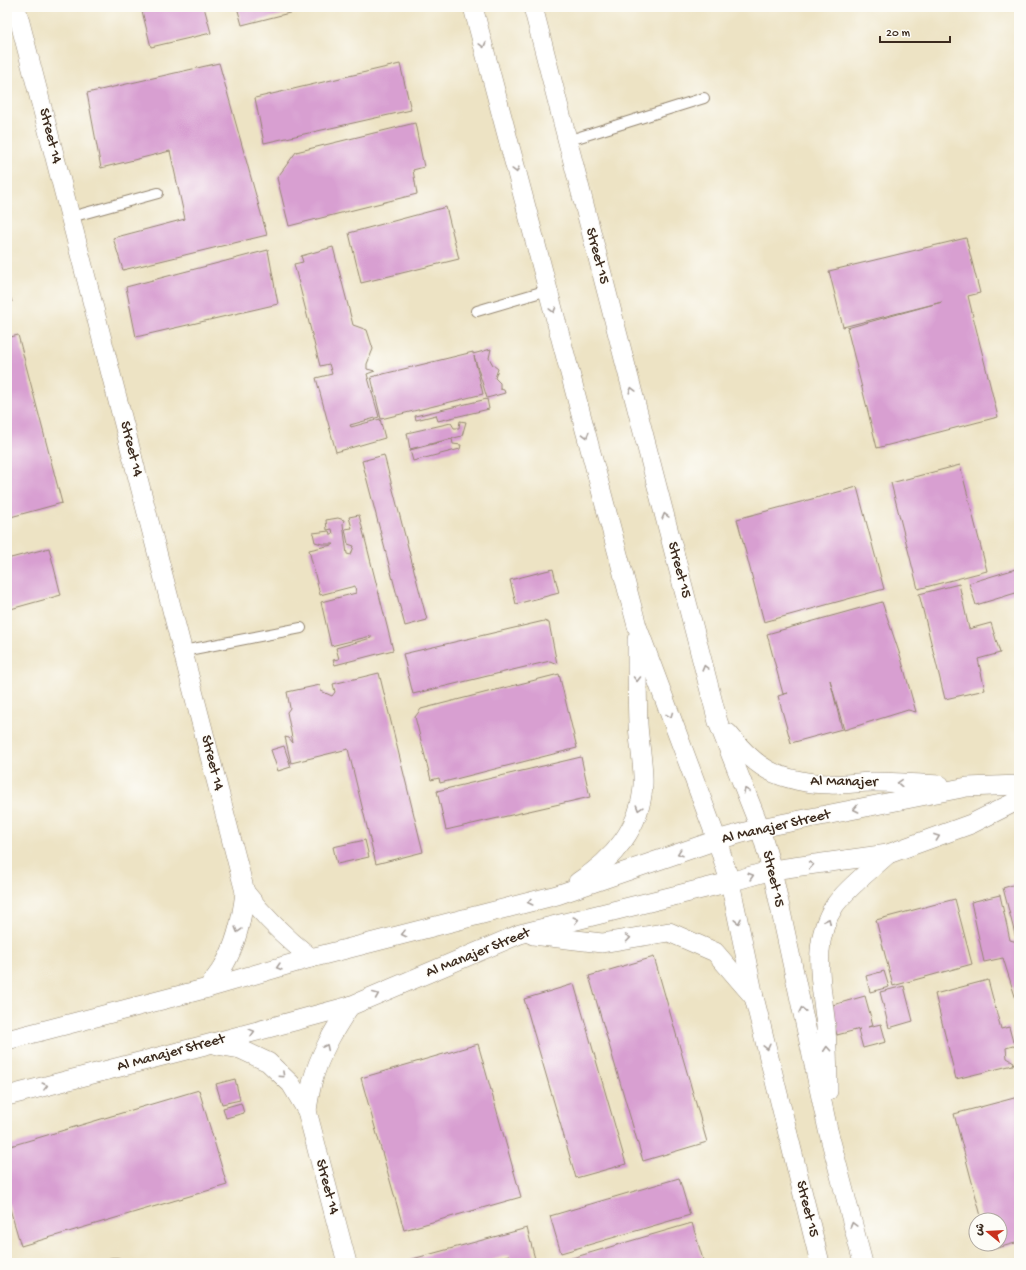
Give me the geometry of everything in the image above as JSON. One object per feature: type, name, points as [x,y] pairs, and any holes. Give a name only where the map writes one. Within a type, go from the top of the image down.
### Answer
[{"type":"street","name":"Street 14","points":[[16,7],[245,892],[242,918],[235,943],[223,966],[208,988]]},
{"type":"street","name":"Street 15","points":[[473,7],[637,626],[717,840],[730,882],[754,997],[820,1263]]},
{"type":"street","name":"Street 15","points":[[533,7],[718,722],[760,828],[772,870],[828,1130],[863,1263]]},
{"type":"street","name":"Street 15","points":[[557,895],[589,875],[606,861],[632,828],[640,804],[643,785],[638,719],[637,626]]},
{"type":"street","name":"Al Manajer","points":[[718,722],[740,748],[755,762],[768,771],[786,777],[807,782],[830,784],[895,782],[967,787]]},
{"type":"street","name":"Al Manajer Street","points":[[7,1040],[208,988],[311,958],[557,895],[717,840],[760,828],[967,787],[1019,785]]},
{"type":"street","name":"Al Manajer Street","points":[[7,1096],[350,1006],[520,934],[730,882],[772,870],[888,854],[972,824],[1019,800]]},
{"type":"street","name":"Street 15","points":[[828,1130],[828,1058],[820,974],[820,949],[825,926],[835,905],[888,854]]},
{"type":"street","name":"Street 14","points":[[245,892],[275,927],[311,958]]},
{"type":"street","points":[[520,934],[602,942],[669,932],[715,952],[754,997]]},
{"type":"street","name":"Street 14","points":[[307,1111],[312,1083],[322,1055],[334,1030],[350,1006]]},
{"type":"street","name":"Street 14","points":[[209,1044],[240,1048],[268,1062],[291,1084],[307,1111],[347,1263]]},
{"type":"lane","points":[[567,140],[704,98]]},
{"type":"lane","points":[[71,217],[158,193]]},
{"type":"lane","points":[[477,311],[548,290]]},
{"type":"lane","points":[[183,651],[301,628]]},
{"type":"lane","points":[[112,1263],[117,1263]]},
{"type":"building","points":[[141,7],[204,7],[211,33],[151,47]]},
{"type":"building","points":[[237,7],[309,7],[309,8],[242,25]]},
{"type":"building","points":[[219,63],[267,235],[123,270],[113,238],[185,219],[170,151],[101,168],[87,93]]},
{"type":"building","points":[[400,64],[411,110],[264,143],[255,98]]},
{"type":"building","points":[[415,123],[424,167],[413,170],[417,194],[289,226],[277,178],[296,152]]},
{"type":"building","points":[[446,207],[459,259],[361,283],[349,233]]},
{"type":"building","points":[[966,238],[980,293],[968,296],[998,417],[877,448],[847,328],[942,302],[843,327],[829,271]]},
{"type":"building","points":[[333,247],[353,325],[367,330],[373,349],[367,364],[367,369],[375,371],[367,374],[379,417],[350,425],[351,427],[380,419],[385,438],[336,452],[316,378],[332,374],[329,364],[320,366],[294,264],[303,262],[301,256]]},
{"type":"building","points":[[268,250],[278,304],[136,337],[126,287]]},
{"type":"building","points":[[7,287],[12,302],[7,303]]},
{"type":"building","points":[[18,335],[62,503],[7,518],[7,338]]},
{"type":"building","points":[[491,349],[489,358],[493,365],[498,369],[495,378],[500,383],[500,389],[504,390],[505,393],[487,398],[474,356],[483,394],[381,419],[371,377]]},
{"type":"building","points":[[487,399],[489,409],[438,421],[436,415],[416,420],[415,416]]},
{"type":"building","points":[[460,421],[466,422],[462,436],[410,449],[407,433],[451,423],[454,428],[459,428]]},
{"type":"building","points":[[452,439],[453,444],[461,445],[460,449],[413,461],[410,450]]},
{"type":"building","points":[[384,455],[427,620],[405,626],[362,461]]},
{"type":"building","points":[[960,465],[987,571],[918,589],[891,483]]},
{"type":"building","points":[[857,487],[884,589],[764,622],[737,519]]},
{"type":"building","points":[[359,515],[393,650],[335,665],[333,660],[339,659],[336,648],[371,638],[371,636],[331,646],[321,602],[356,593],[355,586],[320,595],[309,550],[334,544],[322,544],[315,542],[313,533],[329,531],[330,534],[333,534],[332,529],[327,530],[326,520],[338,518],[344,520],[343,524],[347,554],[351,555],[354,546],[348,544],[345,529],[352,528],[349,517]]},
{"type":"building","points":[[49,548],[61,595],[7,610],[7,559]]},
{"type":"building","points":[[1019,568],[1019,592],[976,605],[969,583]]},
{"type":"building","points":[[553,569],[559,593],[516,604],[510,580]]},
{"type":"building","points":[[959,584],[969,629],[991,623],[1000,653],[978,659],[985,690],[945,699],[919,594]]},
{"type":"building","points":[[882,602],[901,658],[916,712],[908,710],[844,730],[830,680],[842,729],[791,743],[778,696],[788,693],[783,694],[767,634]]},
{"type":"building","points":[[544,621],[549,623],[557,664],[550,661],[413,694],[403,654]]},
{"type":"building","points":[[379,673],[423,852],[376,864],[348,749],[291,763],[285,737],[289,738],[293,743],[287,712],[290,708],[287,692],[320,685],[321,691],[332,696],[335,692],[333,684]]},
{"type":"building","points":[[559,674],[577,748],[440,783],[439,778],[431,780],[415,717],[421,709]]},
{"type":"building","points":[[284,746],[291,767],[278,771],[271,750]]},
{"type":"building","points":[[581,757],[590,797],[446,830],[437,791]]},
{"type":"building","points":[[365,840],[369,857],[337,864],[333,847]]},
{"type":"building","points":[[1019,883],[1019,1009],[1003,958],[984,962],[971,902],[1000,895],[1010,940],[1017,942],[1003,888]]},
{"type":"building","points":[[955,899],[972,964],[893,986],[876,920]]},
{"type":"building","points":[[654,957],[707,1142],[643,1161],[589,976]]},
{"type":"building","points":[[884,971],[889,987],[870,992],[866,976]]},
{"type":"building","points":[[988,980],[1001,1029],[1009,1027],[1013,1042],[1019,1045],[1019,1048],[1013,1046],[1006,1048],[1007,1058],[1014,1062],[1013,1065],[956,1079],[935,994]]},
{"type":"building","points":[[574,984],[626,1164],[576,1178],[524,999]]},
{"type":"building","points":[[904,986],[913,1021],[889,1028],[880,992]]},
{"type":"building","points":[[865,996],[873,1025],[868,1027],[881,1024],[886,1042],[863,1048],[858,1030],[860,1029],[837,1035],[829,1006]]},
{"type":"building","points":[[478,1044],[521,1197],[404,1230],[361,1078]]},
{"type":"building","points":[[235,1079],[240,1100],[222,1104],[216,1084]]},
{"type":"building","points":[[199,1090],[227,1185],[21,1246],[7,1199],[7,1147]]},
{"type":"building","points":[[1018,1097],[1019,1242],[1008,1245],[1008,1212],[980,1212],[954,1114]]},
{"type":"building","points":[[241,1103],[244,1113],[226,1118],[223,1108]]},
{"type":"building","points":[[679,1178],[690,1215],[561,1253],[550,1216]]},
{"type":"building","points":[[692,1223],[704,1263],[562,1263],[562,1261]]},
{"type":"building","points":[[527,1228],[536,1263],[511,1263],[509,1255],[482,1263],[406,1263],[405,1261]]}]
